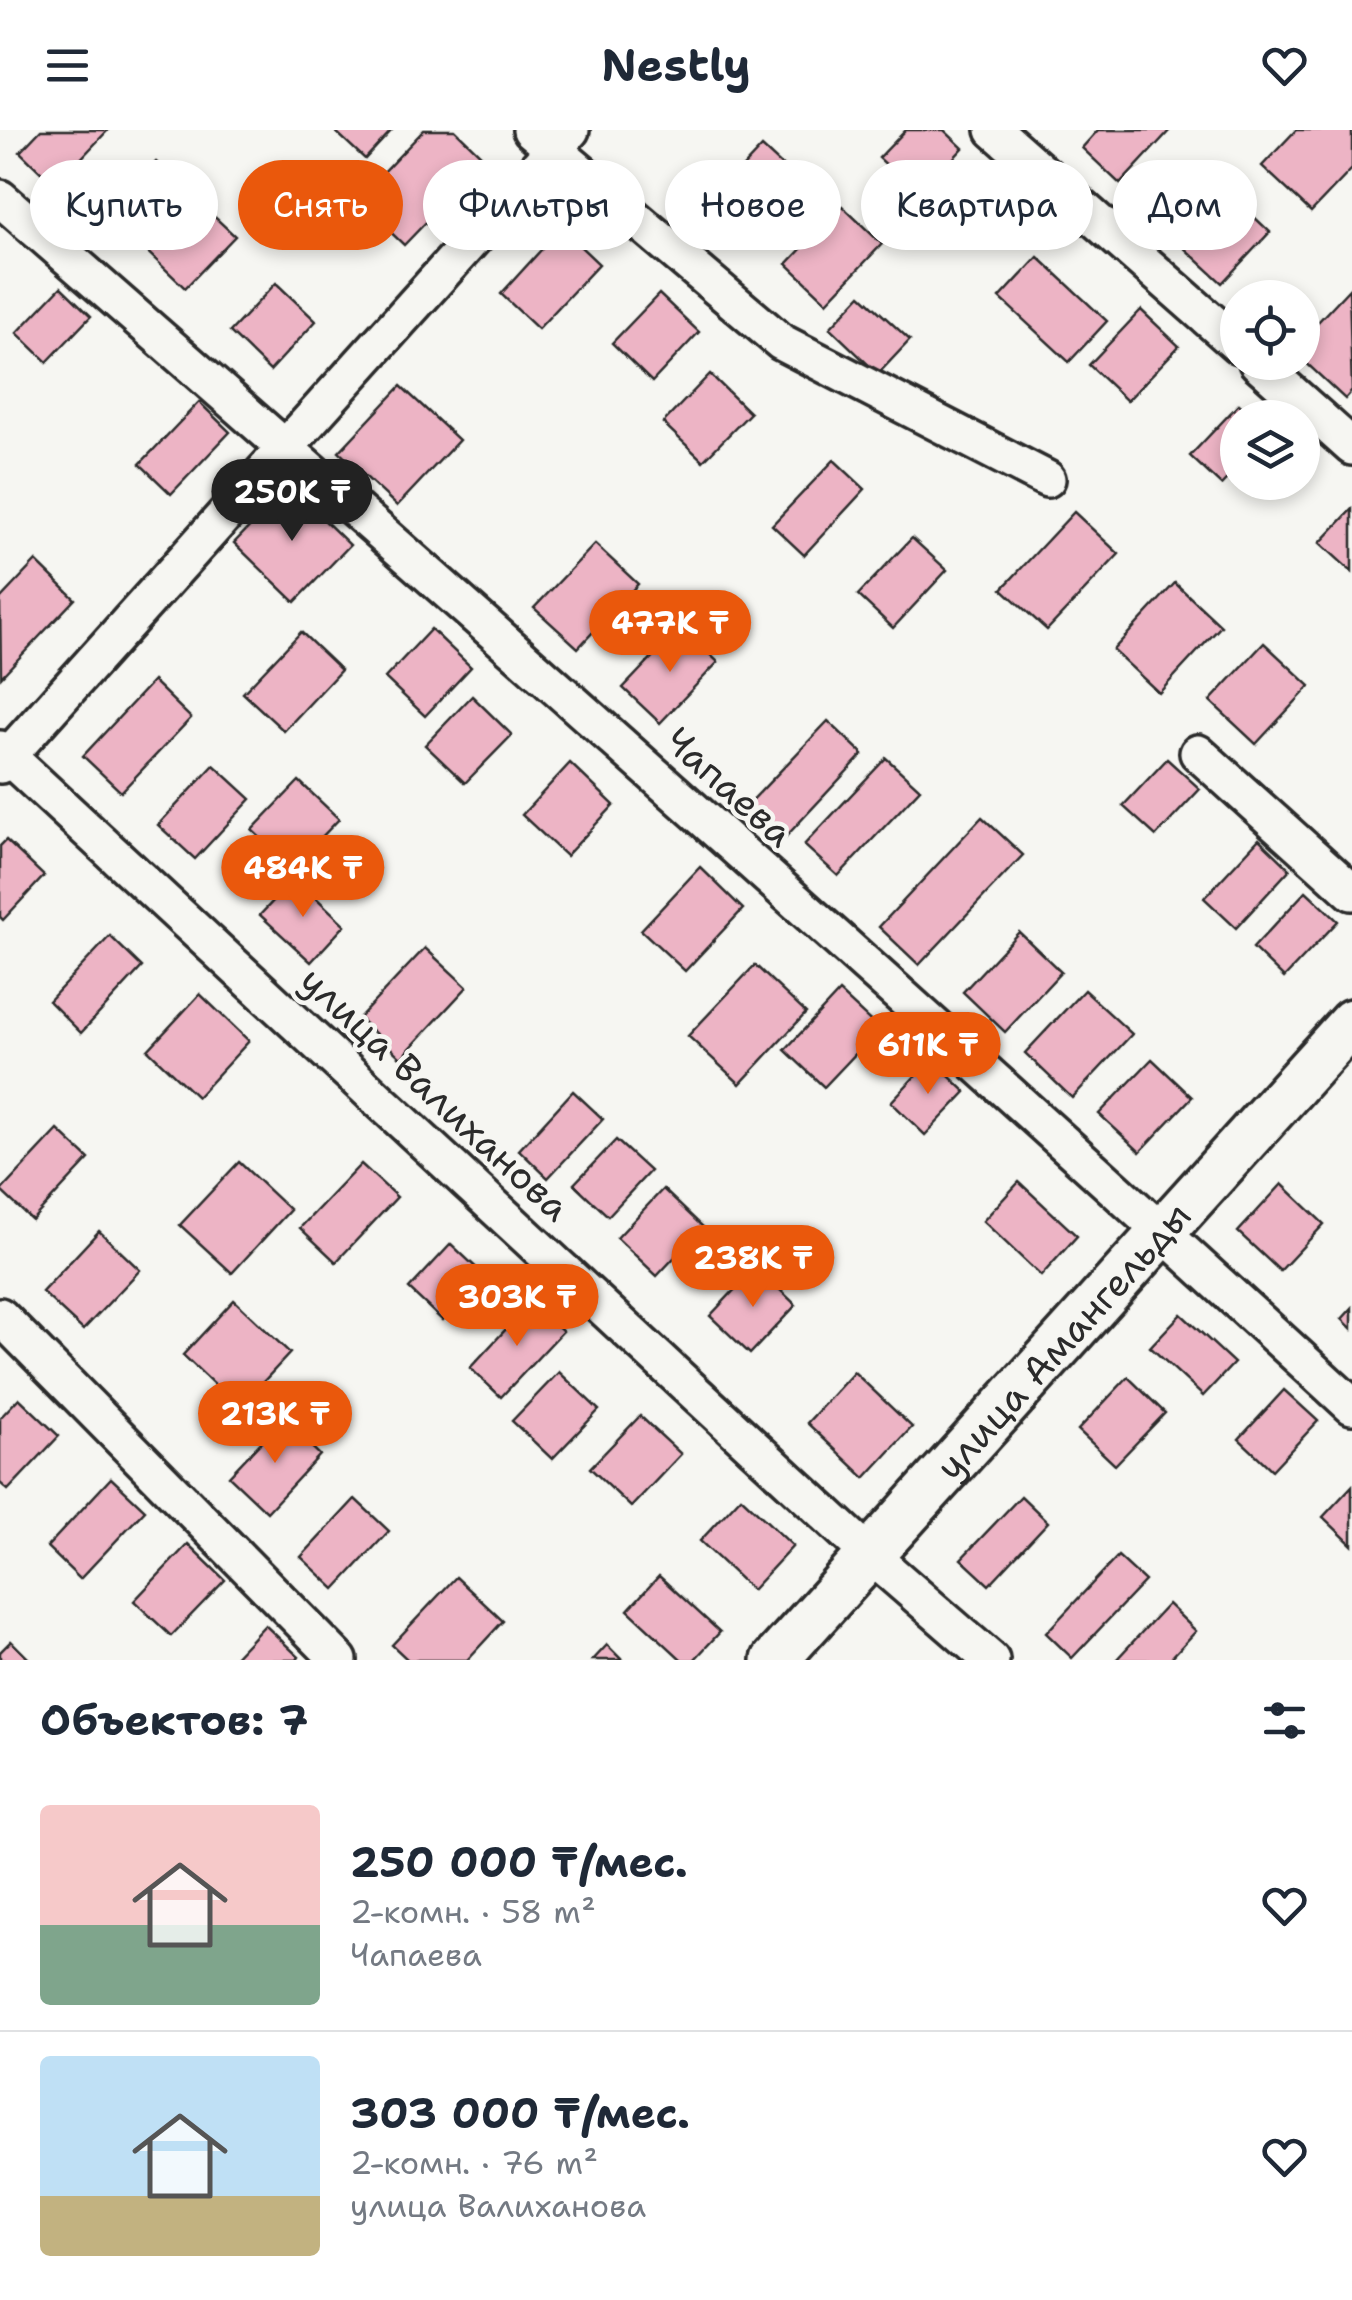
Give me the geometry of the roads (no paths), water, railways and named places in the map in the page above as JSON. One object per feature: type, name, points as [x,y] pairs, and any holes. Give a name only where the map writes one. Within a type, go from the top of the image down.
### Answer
[{"type":"street","points":[[994,130],[1220,329]]},
{"type":"street","points":[[3,757],[284,446],[552,137],[781,342],[1047,479]]},
{"type":"street","name":"Чапаева","points":[[0,198],[284,446],[1352,1406]]},
{"type":"street","points":[[1277,380],[1352,446]]},
{"type":"street","points":[[1198,753],[1352,892]]},
{"type":"street","name":"улица Валиханова","points":[[3,757],[870,1554],[991,1660]]},
{"type":"street","name":"улица Амангельды","points":[[775,1660],[1352,1022]]},
{"type":"street","points":[[0,1316],[339,1660]]}]
